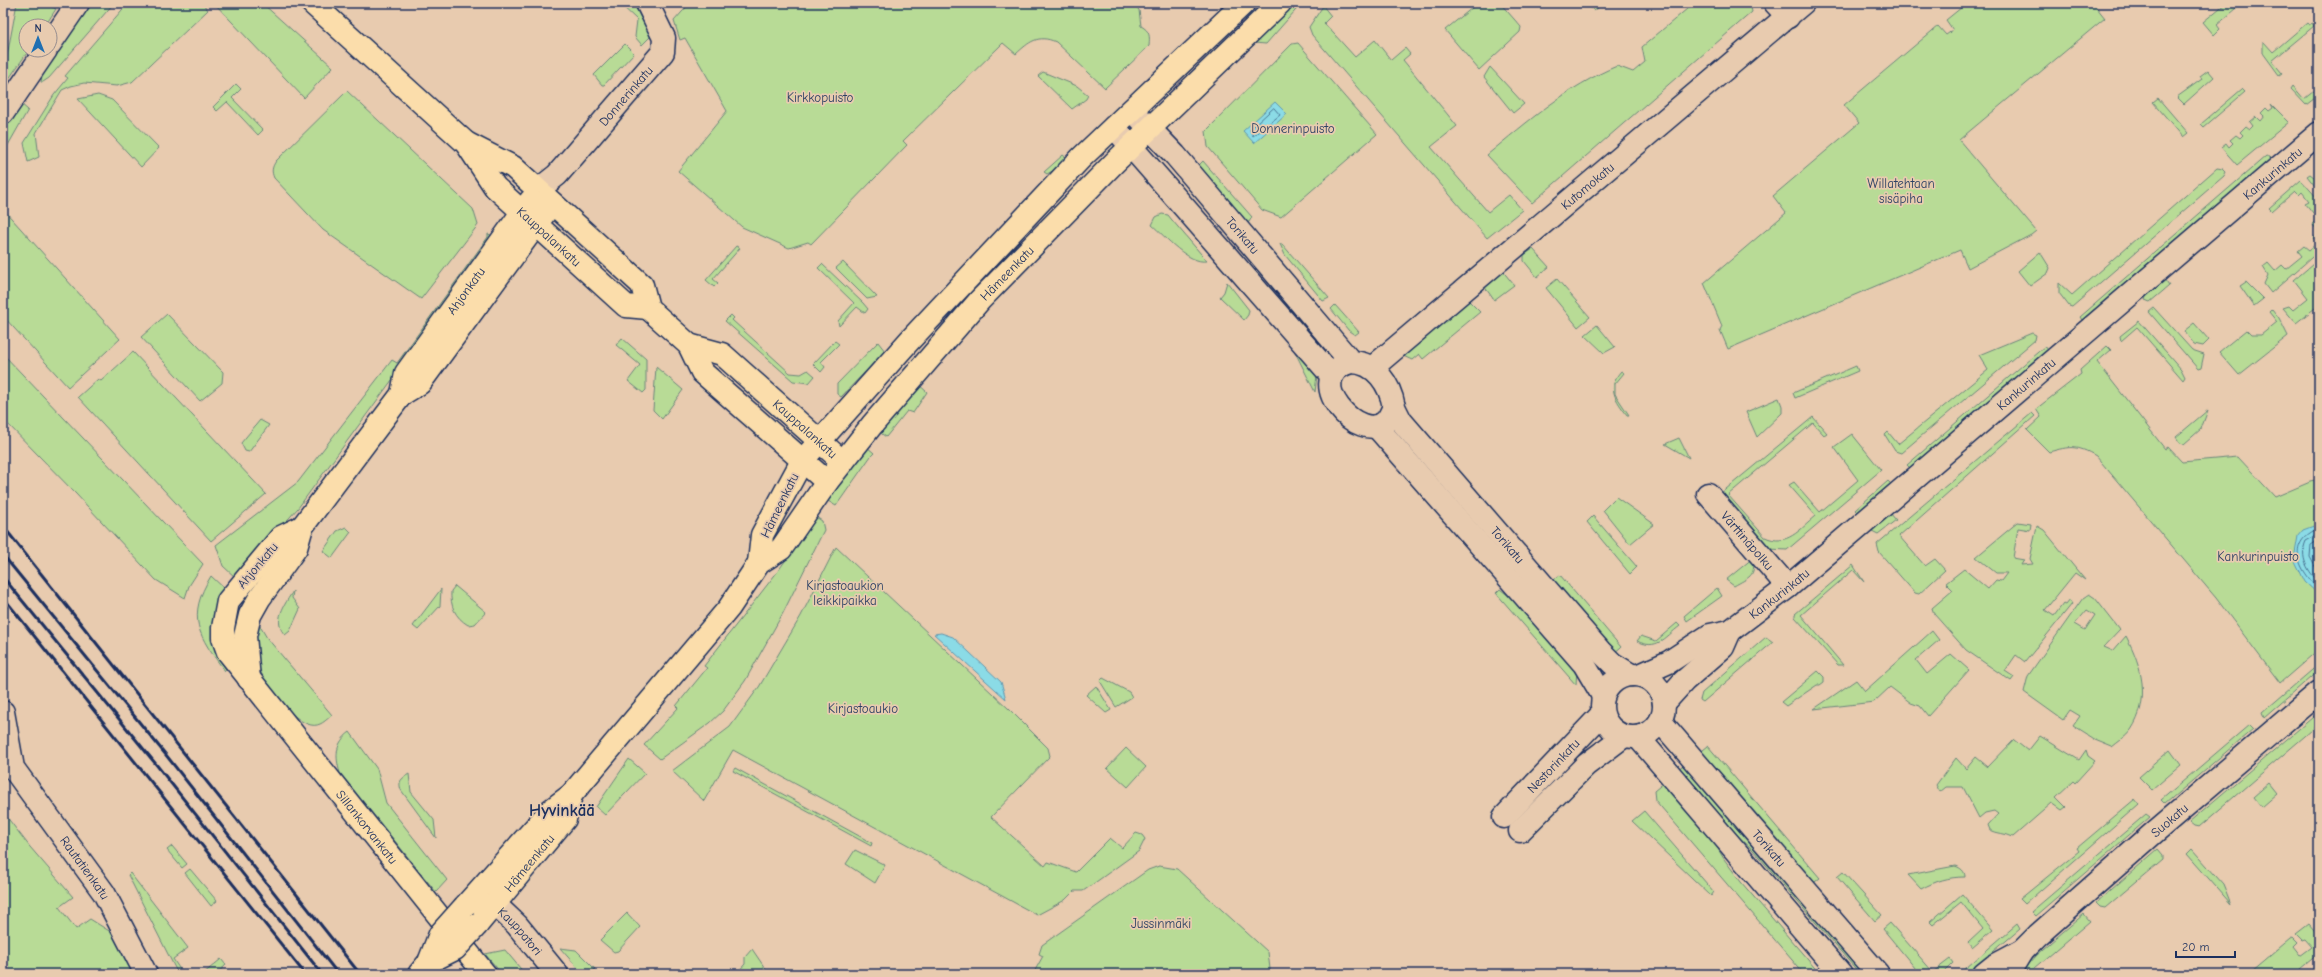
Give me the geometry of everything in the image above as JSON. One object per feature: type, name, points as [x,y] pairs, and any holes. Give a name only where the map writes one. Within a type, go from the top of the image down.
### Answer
[{"type":"main road","name":"Kauppalankatu","points":[[312,3],[466,143],[496,187],[626,306],[648,308]]},
{"type":"main road","name":"Hämeenkatu","points":[[759,563],[762,535],[802,460],[930,319],[1081,158],[1244,3]]},
{"type":"main road","name":"Hämeenkatu","points":[[424,968],[440,934],[551,810],[571,795],[729,608],[759,563],[781,549],[827,482],[902,388],[980,300],[1130,146],[1149,129],[1272,6]]},
{"type":"main road","name":"Kauppalankatu","points":[[466,143],[513,166],[548,191],[642,285],[648,308],[689,345],[702,372],[827,482]]},
{"type":"main road","name":"Ahjonkatu","points":[[249,679],[245,636],[247,624],[259,599],[296,548],[302,528],[402,394],[420,383],[548,191]]},
{"type":"main road","name":"Kauppalankatu","points":[[689,345],[722,354],[843,462]]},
{"type":"main road","name":"Ahjonkatu","points":[[224,615],[228,601],[236,589],[281,537],[302,528]]},
{"type":"main road","name":"Sillankorvankatu","points":[[224,615],[223,638],[228,652],[485,974]]},
{"type":"main road","name":"Hämeenkatu","points":[[424,968],[455,948],[496,905],[565,819],[571,795]]},
{"type":"street","points":[[58,32],[78,3]]},
{"type":"street","name":"Donnerinkatu","points":[[548,191],[663,52],[664,38],[647,3]]},
{"type":"street","name":"Kutomokatu","points":[[1372,368],[1789,8]]},
{"type":"street","points":[[3,113],[41,58]]},
{"type":"street","name":"Torikatu","points":[[1132,110],[1256,249],[1351,362]]},
{"type":"street","name":"Torikatu","points":[[1114,127],[1331,375]]},
{"type":"street","name":"Kankurinkatu","points":[[1636,675],[1669,662],[1710,635],[1730,631],[1788,587],[2319,133]]},
{"type":"street","points":[[1351,362],[1360,362],[1372,368],[1388,385],[1394,407],[1385,422],[1376,426],[1351,420],[1334,400],[1330,386],[1331,375],[1336,368],[1351,362]]},
{"type":"street","name":"Torikatu","points":[[1394,407],[1401,421],[1600,651],[1613,664],[1636,675]]},
{"type":"street","name":"Torikatu","points":[[1376,426],[1584,664],[1602,705]]},
{"type":"street","name":"Värttinäpolku","points":[[1708,494],[1788,587]]},
{"type":"street","name":"Kankurinkatu","points":[[1662,712],[1684,681],[1722,647],[1730,631]]},
{"type":"street","points":[[1636,675],[1656,685],[1662,712],[1647,734],[1631,737],[1610,729],[1602,705],[1614,681],[1636,675]]},
{"type":"street","name":"Suokatu","points":[[1984,974],[1994,966],[2022,951],[2156,831],[2319,692]]},
{"type":"street","name":"Nestorinkatu","points":[[1602,705],[1512,824],[1586,765],[1631,737]]},
{"type":"street","name":"Rautatienkatu","points":[[3,712],[8,767],[104,893],[146,974]]},
{"type":"street","name":"Torikatu","points":[[1662,712],[1878,974]]},
{"type":"street","name":"Torikatu","points":[[1631,737],[1841,974]]},
{"type":"street","name":"Kauppatori","points":[[473,898],[496,905],[517,925],[558,974]]},
{"type":"street","name":"Suokatu","points":[[2008,974],[2022,951]]},
{"type":"green space","points":[[17,3],[45,3],[56,9],[50,18],[18,18],[18,58],[23,58],[8,80],[5,80],[4,72]]},
{"type":"green space","points":[[91,3],[114,3],[49,78],[41,82],[43,73],[53,58],[58,58],[58,51]]},
{"type":"green space","points":[[128,3],[202,3],[208,10],[132,82],[117,86],[84,83],[62,90],[36,133],[39,157],[28,162],[24,143],[54,95],[68,78],[65,76]]},
{"type":"green space","points":[[214,3],[262,3],[333,67],[304,98]]},
{"type":"green space","points":[[619,3],[633,3],[651,36],[642,45],[635,37],[637,20]]},
{"type":"green space","name":"Kirkkopuisto","points":[[690,3],[942,3],[948,5],[950,3],[1132,3],[1139,10],[1141,26],[1149,34],[1149,46],[1105,88],[1056,42],[1044,39],[1034,40],[1016,54],[1003,43],[903,141],[907,145],[811,244],[808,242],[789,248],[742,227],[678,171],[727,111],[685,38],[680,40],[674,21]]},
{"type":"green space","points":[[1293,3],[1302,3],[1266,44],[1254,43]]},
{"type":"green space","points":[[1478,3],[1500,3],[1521,27],[1520,32],[1479,70],[1445,30]]},
{"type":"green space","points":[[1587,3],[1604,3],[1594,11]]},
{"type":"green space","points":[[1694,3],[1750,3],[1752,12],[1532,203],[1487,155],[1517,130],[1565,94],[1599,74],[1617,66],[1633,72],[1645,62],[1642,47]]},
{"type":"green space","name":"Willatehtaan sisäpiha","points":[[1967,3],[2093,3],[2105,18],[1959,140],[2036,231],[1968,268],[1960,250],[1728,349],[1720,330],[1722,326],[1704,283],[1786,213],[1773,196],[1859,123],[1844,105],[1938,26],[1946,35],[1953,30],[1946,20]]},
{"type":"green space","points":[[2226,3],[2243,3],[2217,25],[2220,29],[2214,35],[2203,22]]},
{"type":"green space","points":[[1323,6],[1331,16],[1324,23],[1355,57],[1375,40],[1391,60],[1405,48],[1410,54],[1403,60],[1457,126],[1431,147],[1488,212],[1509,195],[1522,210],[1487,238],[1312,35],[1309,27]]},
{"type":"green space","points":[[2307,23],[2309,25],[2312,23],[2314,26],[2272,61],[2282,73],[2279,75],[2263,53],[2263,41],[2273,52]]},
{"type":"green space","name":"Donnerinpuisto","points":[[1298,43],[1377,134],[1281,217],[1262,210],[1208,147],[1206,131],[1292,44]]},
{"type":"green space","points":[[625,44],[634,53],[604,85],[602,85],[594,75]]},
{"type":"green space","points":[[1490,67],[1524,104],[1513,113],[1484,77]]},
{"type":"green space","points":[[2208,70],[2214,77],[2184,104],[2177,97],[2202,79],[2200,76]]},
{"type":"green space","points":[[1043,72],[1077,86],[1088,95],[1086,99],[1072,109],[1038,76]]},
{"type":"green space","points":[[236,84],[241,89],[232,98],[263,130],[258,135],[227,102],[217,111],[213,107]]},
{"type":"green space","points":[[2293,86],[2304,99],[2319,87],[2319,95],[2306,105],[2291,89]]},
{"type":"green space","points":[[2242,89],[2245,92],[2204,127],[2201,124]]},
{"type":"green space","points":[[347,91],[473,209],[478,225],[421,299],[323,230],[273,176],[272,169],[276,161]]},
{"type":"green space","points":[[98,95],[112,100],[159,148],[141,167],[78,99]]},
{"type":"green space","points":[[2158,98],[2188,133],[2183,137],[2153,102]]},
{"type":"green space","points":[[21,104],[28,110],[3,154],[3,129]]},
{"type":"green space","points":[[2271,104],[2289,122],[2237,165],[2221,147],[2226,143],[2229,147],[2233,143],[2230,140],[2236,135],[2240,138],[2243,135],[2240,132],[2246,126],[2250,129],[2253,126],[2250,122],[2256,117],[2260,121],[2264,116],[2261,113],[2266,108],[2269,111],[2273,108]]},
{"type":"green space","points":[[1063,155],[1067,158],[1056,169],[1047,174],[1044,172]]},
{"type":"green space","points":[[2266,156],[2272,158],[2082,320],[2080,317]]},
{"type":"green space","points":[[1203,161],[1252,217],[1249,222],[1246,223],[1198,166]]},
{"type":"green space","points":[[2217,168],[2223,169],[2226,172],[2224,176],[2072,307],[2069,306],[2059,293],[2059,283],[2072,295]]},
{"type":"green space","points":[[2310,174],[2319,181],[2319,191],[2307,176]]},
{"type":"green space","points":[[2301,180],[2319,200],[2319,232],[2312,224],[2318,219],[2305,203],[2309,201],[2302,192],[2299,195],[2295,191],[2272,211],[2269,208]]},
{"type":"green space","points":[[3,209],[120,339],[68,387],[3,316]]},
{"type":"green space","points":[[1162,214],[1168,215],[1207,261],[1200,261],[1185,254],[1152,225],[1156,217]]},
{"type":"green space","points":[[2319,233],[2319,251],[2271,293],[2264,284],[2268,275],[2263,267],[2268,263],[2275,271],[2282,265],[2286,269],[2302,256],[2298,251],[2304,246],[2309,250],[2317,243],[2313,238]]},
{"type":"green space","points":[[488,234],[493,236],[453,297],[298,508],[236,578],[223,566],[216,545],[298,482],[392,360],[397,363],[488,237]]},
{"type":"green space","points":[[1280,244],[1282,244],[1329,298],[1323,301],[1285,255]]},
{"type":"green space","points":[[736,246],[740,248],[713,279],[718,283],[714,287],[706,280]]},
{"type":"green space","points":[[1533,249],[1549,267],[1537,277],[1524,261],[1524,255]]},
{"type":"green space","points":[[2040,252],[2050,268],[2048,273],[2030,286],[2018,271]]},
{"type":"green space","points":[[2319,259],[2319,305],[2296,323],[2283,308],[2289,306],[2293,310],[2308,298],[2294,280]]},
{"type":"green space","points":[[843,262],[877,297],[867,299],[836,268]]},
{"type":"green space","points":[[822,264],[863,303],[868,309],[865,313],[857,307],[839,326],[838,321],[854,303],[818,268]]},
{"type":"green space","points":[[1501,269],[1514,285],[1494,300],[1484,286]]},
{"type":"green space","points":[[1557,279],[1590,317],[1578,327],[1546,288]]},
{"type":"green space","points":[[2164,279],[2169,286],[2150,302],[2145,300],[2147,294]]},
{"type":"green space","points":[[1227,282],[1249,310],[1248,315],[1244,320],[1220,297],[1224,292]]},
{"type":"green space","points":[[2246,282],[2263,299],[2254,306],[2240,286]]},
{"type":"green space","points":[[1467,299],[1480,312],[1423,359],[1419,354],[1412,360],[1401,355]]},
{"type":"green space","points":[[1335,305],[1359,332],[1355,335],[1349,331],[1331,309]]},
{"type":"green space","points":[[2154,308],[2192,350],[2204,354],[2201,368],[2198,369],[2149,312]]},
{"type":"green space","points":[[2272,309],[2279,318],[2288,336],[2239,375],[2219,352],[2246,330],[2251,335],[2261,335],[2277,322],[2269,312]]},
{"type":"green space","points":[[167,314],[223,372],[222,383],[200,401],[141,337]]},
{"type":"green space","points":[[731,315],[734,318],[732,320],[790,373],[801,374],[808,370],[815,376],[809,383],[793,381],[725,321]]},
{"type":"green space","points":[[2139,321],[2181,369],[2185,377],[2183,380],[2137,327],[2121,341],[2120,336]]},
{"type":"green space","points":[[2194,323],[2209,340],[2203,346],[2194,344],[2184,331]]},
{"type":"green space","points":[[1597,325],[1615,347],[1604,353],[1585,335]]},
{"type":"green space","points":[[2032,333],[2036,335],[2035,340],[1901,453],[1895,451],[1885,435],[1888,432],[1898,444],[1988,370],[1979,355]]},
{"type":"green space","points":[[1286,334],[1317,375],[1315,392]]},
{"type":"green space","points":[[622,338],[646,359],[646,390],[643,393],[628,381],[640,365],[616,345]]},
{"type":"green space","points":[[835,341],[839,344],[821,362],[825,367],[821,372],[813,364]]},
{"type":"green space","points":[[878,342],[885,351],[841,397],[837,394],[837,384]]},
{"type":"green space","points":[[2045,346],[2048,350],[1911,469],[1907,465]]},
{"type":"green space","name":"Kankurinpuisto","points":[[2107,346],[2111,350],[2097,362],[2165,449],[2168,447],[2182,462],[2238,457],[2275,497],[2310,482],[2319,480],[2319,649],[2280,683],[2216,598],[2096,456],[2078,448],[2068,448],[2049,452],[2027,430],[2041,417],[2036,409],[2081,374],[2080,370]]},
{"type":"green space","points":[[133,352],[266,494],[211,541],[78,397],[98,379],[101,381]]},
{"type":"green space","points":[[3,354],[203,564],[189,586],[185,598],[156,580],[76,494],[3,419]]},
{"type":"green space","points":[[1856,366],[1858,371],[1795,398],[1793,393]]},
{"type":"green space","points":[[656,367],[683,390],[662,419],[653,410]]},
{"type":"green space","points":[[1621,371],[1624,373],[1615,384],[1615,394],[1629,415],[1627,415],[1623,410],[1614,394],[1614,383],[1616,377]]},
{"type":"green space","points":[[918,384],[927,392],[913,413],[907,411],[886,437],[878,431]]},
{"type":"green space","points":[[1779,398],[1782,406],[1782,413],[1757,437],[1746,412]]},
{"type":"green space","points":[[2208,410],[2201,429],[2184,444],[2180,443],[2176,437]]},
{"type":"green space","points":[[2032,413],[2035,416],[1899,536],[1925,566],[1935,559],[1945,570],[1919,594],[1915,593],[1879,552],[1877,544]]},
{"type":"green space","points":[[1813,417],[1827,433],[1824,435],[1813,423],[1728,495],[1765,537],[1773,540],[1780,540],[1792,536],[1816,516],[1789,485],[1794,482],[1820,512],[1858,480],[1834,447],[1852,434],[1881,470],[1787,550],[1769,549],[1720,494]]},
{"type":"green space","points":[[260,420],[269,425],[249,452],[245,451],[241,443]]},
{"type":"green space","points":[[1679,438],[1689,458],[1665,444]]},
{"type":"green space","points":[[866,446],[874,453],[836,506],[828,501]]},
{"type":"green space","points":[[1888,481],[1892,485],[1858,513],[1855,510]]},
{"type":"green space","points":[[1616,497],[1654,524],[1630,544],[1603,510]]},
{"type":"green space","points":[[1890,513],[1896,520],[1878,534],[1870,530]]},
{"type":"green space","points":[[1593,516],[1637,567],[1630,574],[1587,522]]},
{"type":"green space","points":[[816,517],[822,521],[824,530],[783,613],[745,681],[723,711],[710,723],[660,759],[644,745],[678,708],[676,706],[707,668],[704,666],[778,571]]},
{"type":"green space","points":[[2018,522],[2031,524],[2030,530],[2018,528],[2013,558],[2024,560],[2021,565],[2033,564],[2030,559],[2037,526],[2044,530],[2085,580],[2075,573],[2045,610],[2054,616],[2063,604],[2065,605],[2069,600],[2072,604],[2025,662],[2016,655],[2005,671],[2014,677],[2011,681],[1966,650],[1934,614],[1932,608],[1953,590],[1946,583],[1964,569],[1988,589],[1996,580],[2001,581],[2007,573],[1996,573],[1976,557]]},
{"type":"green space","points":[[346,527],[351,532],[332,558],[323,551],[337,531]]},
{"type":"green space","name":"Kirjastoaukio","points":[[836,547],[1009,709],[1048,748],[1050,756],[991,817],[1045,866],[1048,862],[1076,872],[1110,838],[1122,848],[1136,833],[1142,835],[1145,839],[1139,851],[1083,891],[1074,891],[1065,900],[1037,915],[733,750],[704,801],[672,771],[730,727],[759,687],[801,616]]},
{"type":"green space","points":[[1753,558],[1754,564],[1750,576],[1734,586],[1726,580]]},
{"type":"green space","points":[[1853,565],[1864,582],[1853,570],[1801,615],[1843,665],[1838,665],[1795,617],[1795,614]]},
{"type":"green space","points":[[1560,575],[1621,647],[1613,654],[1553,580]]},
{"type":"green space","points":[[211,576],[226,590],[216,648],[218,658],[226,669],[225,671],[208,647],[198,626],[197,615],[199,603],[203,590]]},
{"type":"green space","points":[[455,586],[486,612],[475,624],[468,625],[463,622],[454,611],[451,602],[451,591]]},
{"type":"green space","points":[[1717,588],[1722,596],[1687,621],[1684,616]]},
{"type":"green space","points":[[441,589],[440,606],[418,630],[413,626]]},
{"type":"green space","points":[[1500,589],[1530,613],[1577,668],[1576,685],[1496,593]]},
{"type":"green space","points":[[293,591],[292,598],[300,609],[290,631],[285,635],[281,630],[280,618],[281,613]]},
{"type":"green space","points":[[2089,594],[2095,598],[2120,630],[2104,647],[2113,651],[2126,636],[2132,647],[2140,671],[2142,695],[2141,707],[2137,719],[2129,733],[2112,747],[2095,740],[2073,726],[2080,716],[2070,710],[2063,720],[2024,692],[2028,676],[2083,598]],"holes":[[[2087,610],[2095,615],[2085,630],[2075,624]]]},
{"type":"green space","points":[[257,621],[267,638],[332,715],[323,723],[311,725],[296,717],[280,701],[267,683],[259,667],[256,655],[255,638]]},
{"type":"green space","points":[[1677,623],[1680,626],[1660,642],[1650,645],[1637,641],[1641,636],[1656,641]]},
{"type":"green space","points":[[1932,631],[1939,640],[1916,660],[1927,674],[1951,654],[1969,670],[1928,716],[1920,706],[1911,703],[1890,687],[1874,702],[1814,709],[1856,680],[1865,691]]},
{"type":"green space","points":[[1766,637],[1773,642],[1703,702],[1700,700],[1702,693]]},
{"type":"green space","points":[[2319,664],[2319,670],[2264,718],[2262,713]]},
{"type":"green space","points":[[1818,671],[1824,677],[1824,682],[1817,685],[1786,706],[1781,702]]},
{"type":"green space","points":[[1103,678],[1129,692],[1132,697],[1116,707],[1100,681]]},
{"type":"green space","points":[[1096,686],[1111,710],[1106,713],[1086,695]]},
{"type":"green space","points":[[2319,712],[2319,724],[2199,827],[2194,826],[2189,822]]},
{"type":"green space","points":[[2249,725],[2253,729],[2165,804],[2161,800]]},
{"type":"green space","points":[[350,732],[377,769],[386,803],[447,880],[436,892],[340,773],[337,761],[339,745],[345,736]]},
{"type":"green space","points":[[2040,736],[2079,760],[2086,750],[2088,756],[2095,761],[2075,783],[2073,781],[2056,797],[2066,807],[2062,810],[2052,803],[2013,837],[1990,830],[1988,825],[1998,814],[1994,811],[1985,813],[1979,818],[1963,787],[1946,787],[1940,792],[1936,785],[1956,758],[1966,769],[1976,757],[1988,767],[2014,740],[2028,751]]},
{"type":"green space","points":[[1708,746],[1820,878],[1811,885],[1698,754]]},
{"type":"green space","points":[[1126,748],[1146,767],[1128,787],[1107,768]]},
{"type":"green space","points":[[2170,750],[2181,765],[2152,790],[2139,777]]},
{"type":"green space","points":[[629,759],[645,773],[605,815],[596,807]]},
{"type":"green space","points":[[1687,762],[1869,974],[1860,974],[1753,850],[1723,822],[1677,770]]},
{"type":"green space","points":[[735,768],[872,843],[871,846],[733,771]]},
{"type":"green space","points":[[409,774],[411,792],[434,820],[436,838],[401,790],[401,780]]},
{"type":"green space","points":[[1666,781],[1711,837],[1724,859],[1741,882],[1820,974],[1804,974],[1655,800],[1654,791]]},
{"type":"green space","points":[[2269,783],[2277,793],[2261,807],[2253,797]]},
{"type":"green space","points":[[2135,799],[2139,804],[2025,904],[2020,899],[2079,851],[2077,848]]},
{"type":"green space","points":[[1644,811],[1714,892],[1711,896],[1632,821]]},
{"type":"green space","points":[[3,812],[30,847],[73,897],[59,907],[76,929],[90,919],[114,934],[133,974],[3,974]]},
{"type":"green space","points":[[2146,814],[2150,817],[2035,916],[2031,912]]},
{"type":"green space","points":[[172,846],[187,864],[182,868],[167,850]]},
{"type":"green space","points":[[2158,849],[2163,855],[2163,859],[2105,908],[2100,907],[2096,903]]},
{"type":"green space","points":[[2192,849],[2223,884],[2231,904],[2187,854]]},
{"type":"green space","points":[[855,850],[885,865],[875,883],[846,864]]},
{"type":"green space","name":"Jussinmäki","points":[[1159,866],[1177,869],[1268,952],[1270,969],[1269,974],[1033,974],[1043,956],[1039,954],[1042,945],[1148,870]]},
{"type":"green space","points":[[1955,866],[1962,870],[1965,877],[1942,880],[1921,889],[1908,875]]},
{"type":"green space","points":[[190,869],[217,901],[211,906],[185,873]]},
{"type":"green space","points":[[1843,872],[1882,915],[1875,921],[1837,877]]},
{"type":"green space","points":[[130,873],[188,948],[173,959],[183,974],[178,974],[128,875]]},
{"type":"green space","points":[[1962,894],[1993,930],[1972,948],[1968,943],[1983,929],[1961,902],[1933,925],[1930,922]]},
{"type":"green space","points":[[627,913],[640,927],[618,951],[614,952],[600,940]]},
{"type":"green space","points":[[2084,914],[2090,921],[2028,974],[2019,974],[2036,955]]},
{"type":"green space","points":[[1890,923],[1933,972],[1950,959],[1953,963],[1942,974],[1920,974],[1883,929]]},
{"type":"green space","points":[[2017,924],[2020,929],[1967,974],[1959,974]]},
{"type":"green space","points":[[2309,924],[2319,936],[2319,954],[2301,969],[2305,974],[2253,974],[2251,972],[2292,938],[2297,943],[2293,947],[2300,956],[2312,947],[2305,939],[2302,940],[2296,934]]},
{"type":"green space","points":[[560,948],[576,950],[595,969],[590,974],[583,974]]},
{"type":"green space","points":[[752,949],[769,974],[736,974],[745,964],[745,957]]},
{"type":"green space","points":[[505,950],[525,974],[502,974],[485,954]]},
{"type":"green space","points":[[221,959],[226,965],[216,974],[203,974]]},
{"type":"water","points":[[1275,102],[1287,114],[1254,143],[1243,131]]},
{"type":"water","points":[[2319,524],[2319,595],[2305,582],[2294,559],[2298,536],[2303,530]]},
{"type":"water","points":[[941,633],[953,637],[1001,682],[1006,699],[934,634]]},
{"type":"railway","points":[[3,526],[360,974]]},
{"type":"railway","points":[[3,555],[166,755],[338,974]]},
{"type":"railway","points":[[3,577],[155,763],[322,974]]},
{"type":"railway","points":[[3,597],[305,974]]},
{"type":"district","name":"Hyvinkää","points":[[562,810]]},
{"type":"park label","name":"Kirjastoaukion leikkipaikka","points":[[845,592]]}]
